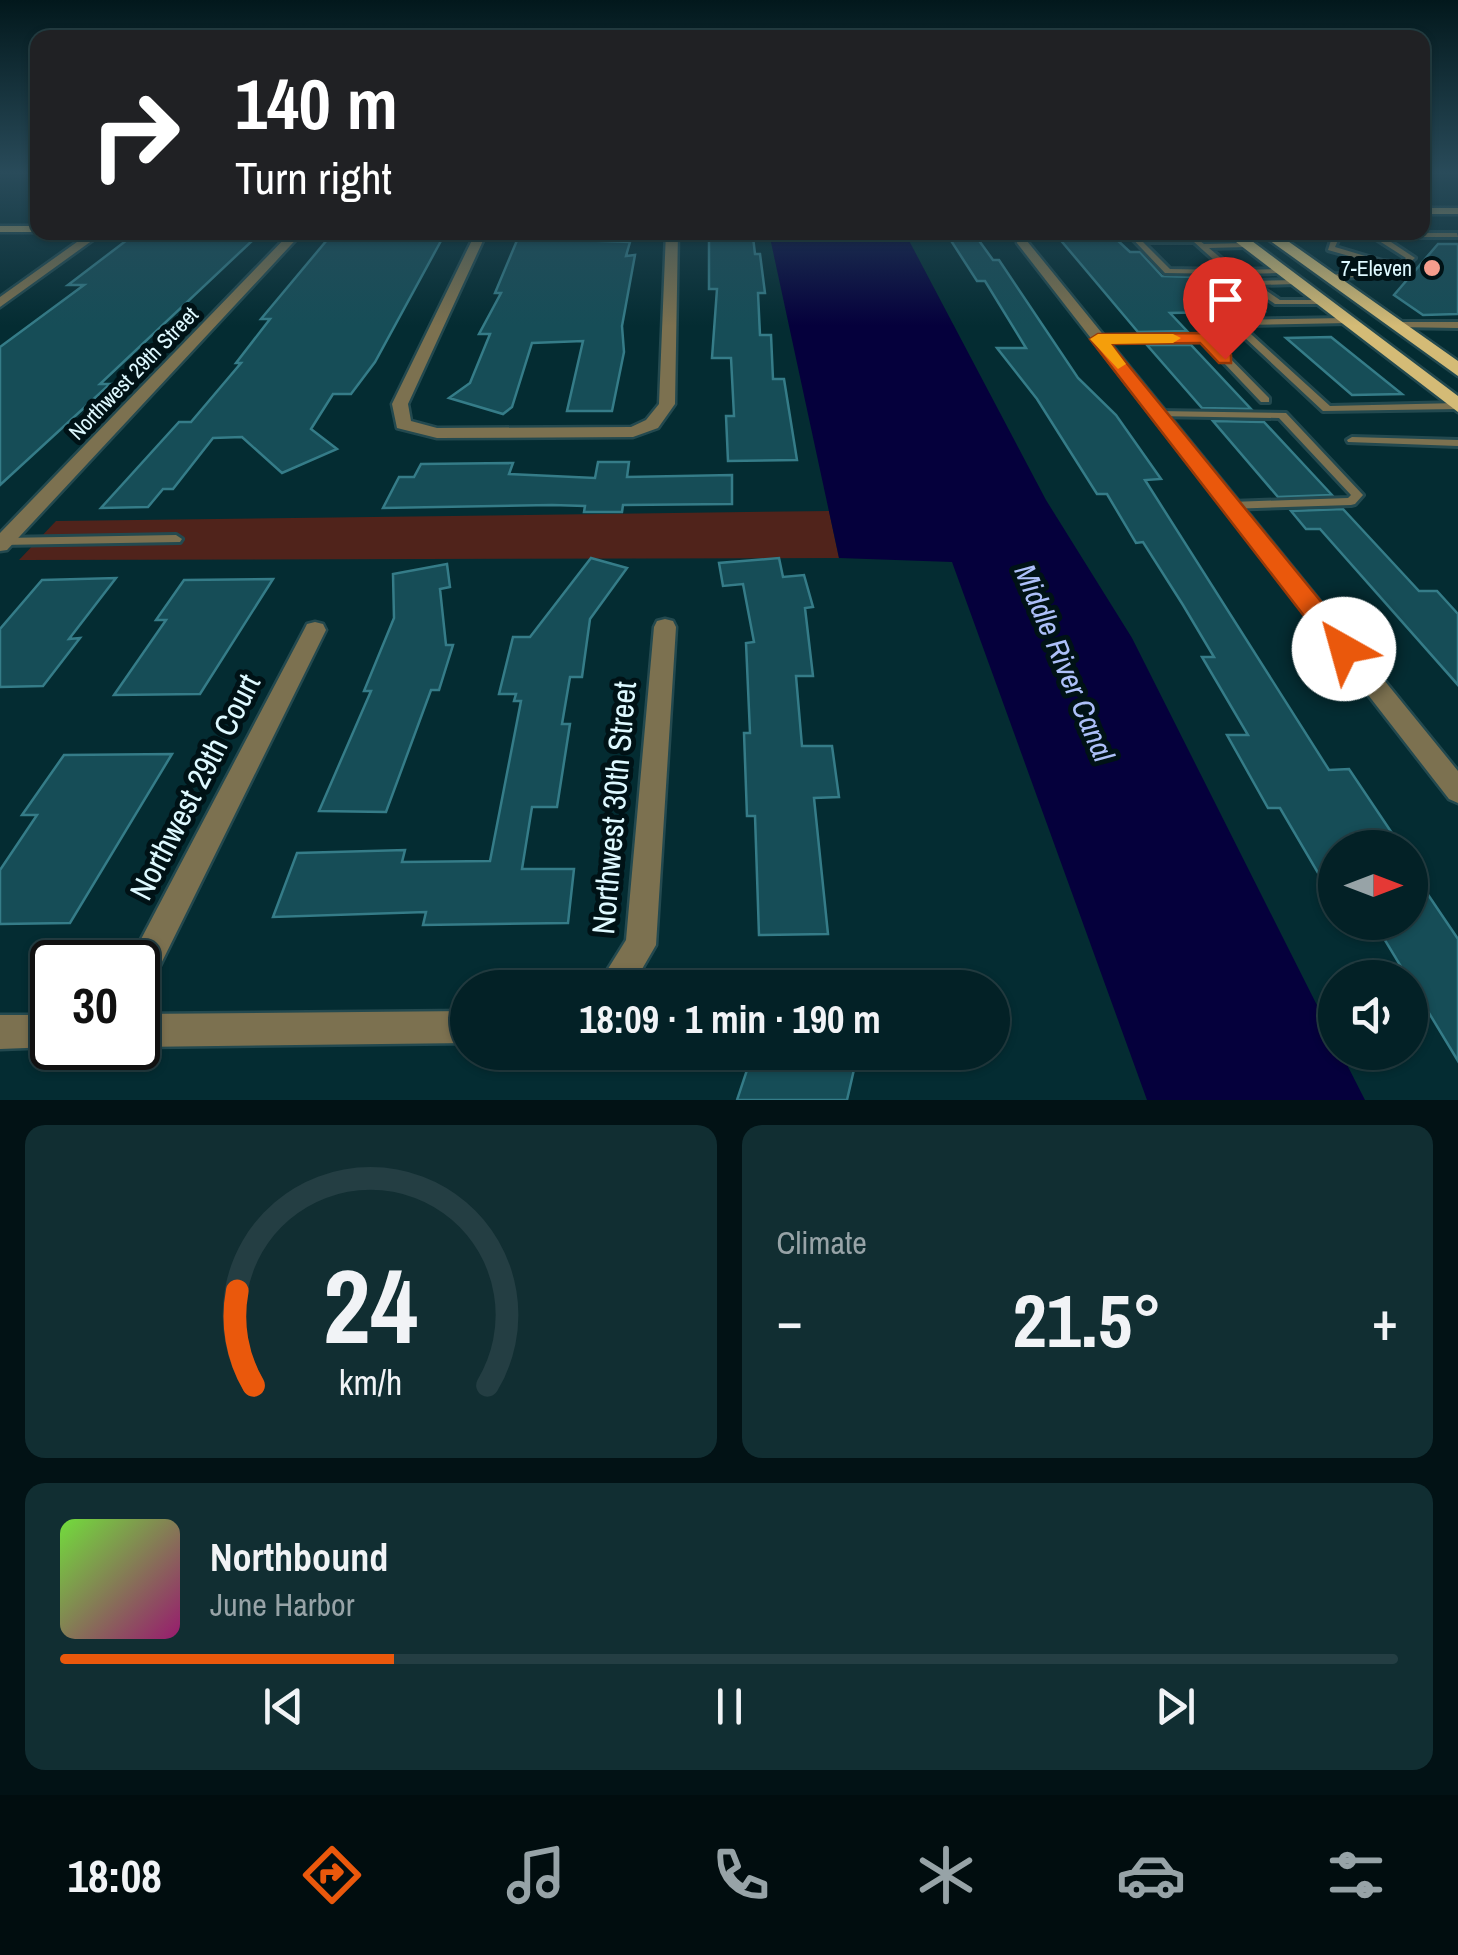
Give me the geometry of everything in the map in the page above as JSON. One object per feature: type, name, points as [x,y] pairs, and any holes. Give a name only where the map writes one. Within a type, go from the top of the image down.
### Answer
[{"type":"main road","points":[[0,229],[30,229]]},
{"type":"main road","points":[[1240,240],[1458,406]]},
{"type":"main road","points":[[1277,240],[1458,370]]},
{"type":"street","points":[[0,303],[88,240]]},
{"type":"street","name":"Northwest 29th Street","points":[[1,544],[290,240]]},
{"type":"street","points":[[478,240],[400,404],[403,424],[437,433],[633,432],[652,424],[667,404],[672,240]]},
{"type":"street","points":[[1025,240],[1098,339],[1458,792]]},
{"type":"street","name":"Northwest 30th Street","points":[[624,970],[641,945],[665,626]]},
{"type":"street","name":"Northwest 29th Court","points":[[157,940],[315,630]]},
{"type":"street","points":[[160,1031],[450,1028]]},
{"type":"street","points":[[0,1032],[30,1031]]},
{"type":"lane","points":[[1430,223],[1457,236]]},
{"type":"lane","points":[[1430,235],[1457,236]]},
{"type":"lane","points":[[1137,240],[1196,240],[1233,272],[1278,302],[1322,302]]},
{"type":"lane","points":[[1137,240],[1172,272],[1288,277]]},
{"type":"lane","points":[[1334,240],[1331,248],[1381,263],[1402,266],[1411,258],[1382,240]]},
{"type":"lane","points":[[1202,246],[1247,245]]},
{"type":"lane","points":[[1328,277],[1358,275],[1381,263]]},
{"type":"lane","points":[[1253,283],[1288,277]]},
{"type":"lane","points":[[1346,321],[1232,322],[1327,409],[1458,406]]},
{"type":"lane","points":[[1396,325],[1458,324]]},
{"type":"lane","points":[[1098,339],[1205,338],[1265,400]]},
{"type":"lane","points":[[1158,414],[1282,415],[1357,496],[1352,501],[1231,506]]},
{"type":"lane","points":[[1352,440],[1426,439],[1458,443]]},
{"type":"lane","points":[[1,544],[176,539]]},
{"type":"shaded area","points":[[829,511],[839,558],[19,560],[56,521]]},
{"type":"water","name":"Middle River Canal","points":[[771,240],[909,240],[1046,500],[1132,638],[1318,1007],[1318,1070],[1350,1070],[1365,1100],[1147,1100],[952,562],[839,558]]},
{"type":"building","points":[[127,240],[253,240],[100,384],[110,384],[0,485],[0,347],[84,285],[68,285]]},
{"type":"building","points":[[327,240],[441,240],[375,362],[351,394],[333,394],[311,429],[337,449],[282,473],[242,437],[213,438],[173,489],[163,489],[148,507],[101,508],[179,422],[191,422],[241,363],[236,363],[270,319],[261,319]]},
{"type":"building","points":[[517,240],[630,242],[626,256],[635,255],[622,326],[624,352],[612,411],[567,411],[583,341],[532,343],[512,407],[503,414],[449,398],[470,383],[490,334],[479,334],[501,293],[495,293]]},
{"type":"building","points":[[709,240],[753,240],[755,254],[760,254],[765,293],[758,293],[760,335],[771,335],[773,379],[784,379],[797,460],[728,461],[726,416],[734,416],[731,358],[712,358],[717,289],[709,289]]},
{"type":"building","points":[[951,240],[979,240],[993,260],[999,260],[1078,378],[1116,415],[1161,479],[1145,480],[1329,770],[1349,769],[1390,830],[1318,830],[1318,873],[1280,808],[1268,808],[1227,735],[1248,735],[1202,657],[1214,657],[1143,542],[1136,543],[1107,494],[1097,494],[1037,399],[997,348],[1026,348],[985,281],[977,281]]},
{"type":"building","points":[[1061,240],[1117,240],[1130,252],[1140,252],[1162,276],[1224,278],[1264,311],[1170,313],[1187,331],[1138,332]]},
{"type":"building","points":[[1438,244],[1458,244],[1458,314],[1423,315],[1394,295]]},
{"type":"building","points":[[1331,337],[1402,394],[1352,395],[1286,338]]},
{"type":"building","points":[[1147,345],[1191,345],[1251,409],[1202,408]]},
{"type":"building","points":[[1213,421],[1264,422],[1332,495],[1278,497]]},
{"type":"building","points":[[598,462],[629,462],[627,477],[732,475],[732,504],[623,505],[622,512],[584,512],[585,506],[552,505],[383,508],[399,477],[414,477],[421,464],[513,463],[509,474],[595,478]]},
{"type":"building","points":[[1343,509],[1419,591],[1437,591],[1458,614],[1458,685],[1320,529],[1306,529],[1291,511]]},
{"type":"building","points":[[591,558],[627,568],[590,619],[582,677],[570,677],[562,724],[570,724],[557,807],[532,807],[522,869],[574,869],[568,923],[423,925],[426,912],[273,917],[297,853],[405,850],[402,862],[490,861],[521,701],[514,701],[516,694],[499,694],[513,637],[530,637]]},
{"type":"building","points":[[779,558],[783,577],[804,575],[813,607],[805,608],[813,676],[796,676],[802,746],[832,746],[839,797],[814,798],[828,934],[759,935],[755,816],[747,816],[744,733],[750,733],[746,643],[754,642],[743,584],[723,586],[719,563]]},
{"type":"building","points":[[447,564],[450,587],[440,589],[446,645],[453,645],[439,690],[431,690],[386,812],[319,811],[371,691],[364,691],[394,618],[393,574]]},
{"type":"building","points":[[116,578],[69,639],[80,638],[43,686],[0,687],[0,629],[42,580]]},
{"type":"building","points":[[273,579],[200,694],[114,695],[166,620],[156,620],[184,580]]},
{"type":"building","points":[[172,754],[70,923],[0,924],[0,870],[37,815],[22,815],[64,755]]},
{"type":"building","points":[[1428,895],[1458,939],[1458,1061],[1428,1011],[1428,960],[1397,960],[1385,940],[1428,940]]},
{"type":"building","points":[[747,1070],[854,1070],[847,1100],[737,1100]]},
{"type":"slow traffic","points":[[1118,364],[1098,339],[1173,338]]},
{"type":"place","name":"7-Eleven","points":[[1432,268]]},
{"type":"route","points":[[1225,359],[1205,338],[1098,339],[1344,649]]}]
